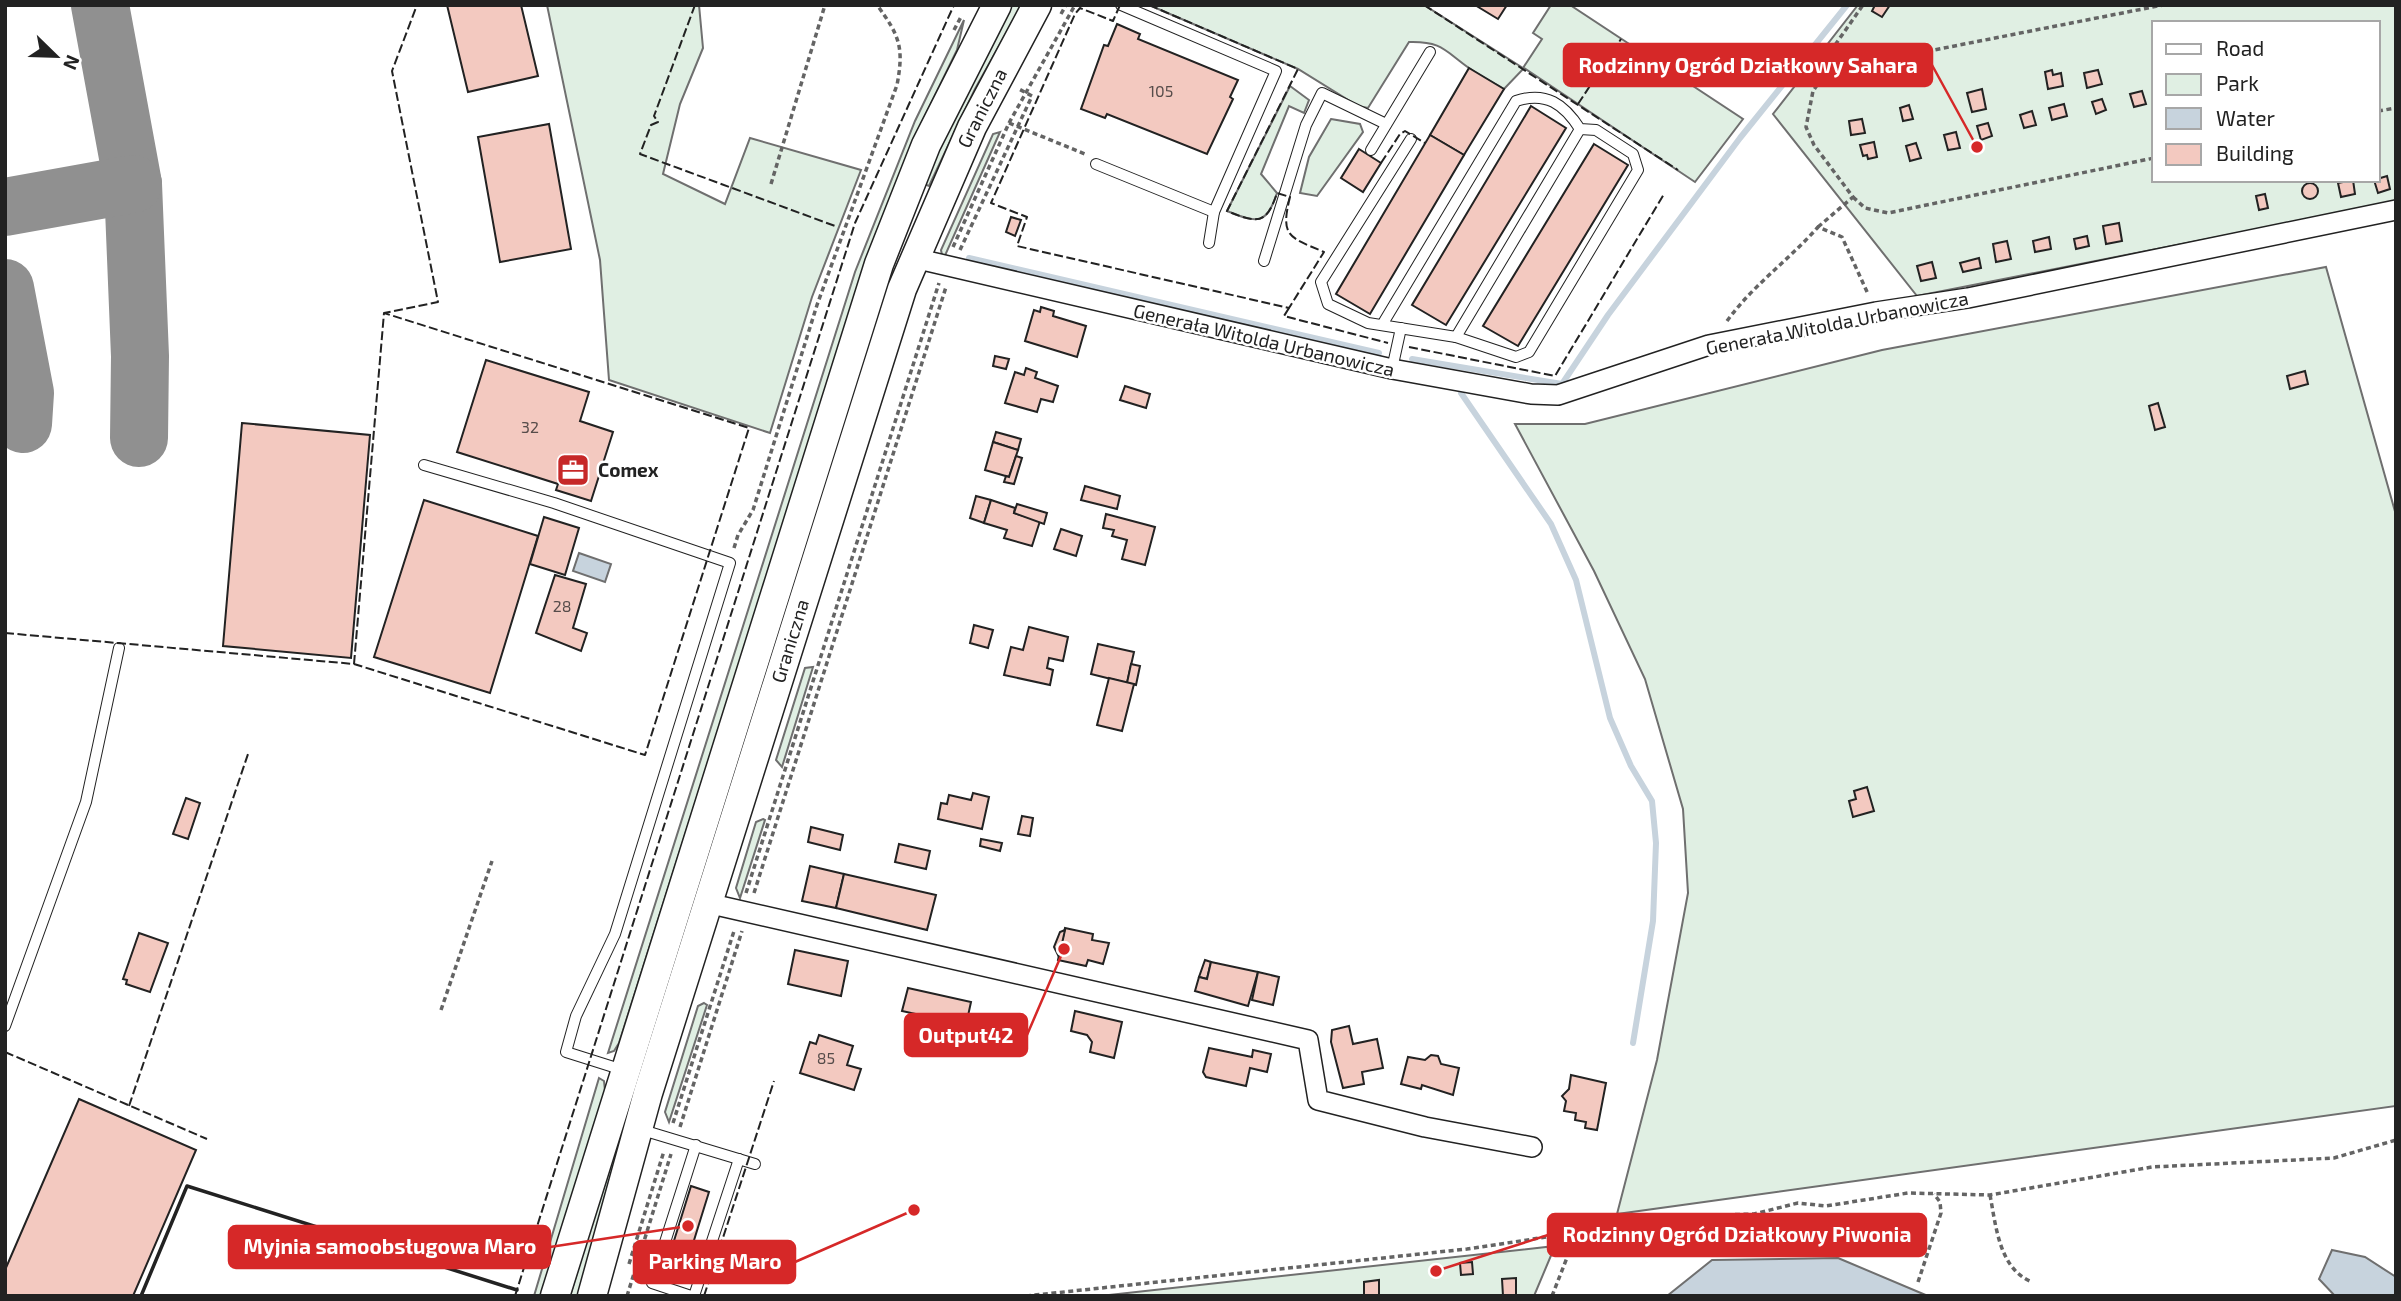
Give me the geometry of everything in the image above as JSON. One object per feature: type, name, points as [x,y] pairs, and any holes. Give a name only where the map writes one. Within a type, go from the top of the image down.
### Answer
[{"type":"main road","name":"Graniczna","points":[[555,1296],[879,264],[926,145],[997,5]]},
{"type":"main road","name":"Graniczna","points":[[592,1296],[638,1129],[707,903],[914,258],[972,127],[1037,5]]},
{"type":"street","name":"Generała Witolda Urbanowicza","points":[[914,258],[1392,369],[1531,394],[1558,395],[1709,345],[1876,312],[1968,298],[2396,210]]},
{"type":"street","points":[[707,903],[1308,1040],[1318,1100],[1425,1126],[1532,1147]]},
{"type":"lane","points":[[1121,5],[1276,71],[1214,212],[1209,243]]},
{"type":"lane","points":[[1371,150],[1430,52]]},
{"type":"lane","points":[[1264,261],[1306,125],[1322,93],[1387,124]]},
{"type":"lane","points":[[1382,325],[1516,101],[1532,96],[1546,98],[1570,114],[1580,129]]},
{"type":"lane","points":[[1411,139],[1321,282],[1328,304],[1368,323],[1456,337],[1517,357],[1529,352],[1638,170],[1633,154],[1597,130],[1580,129]]},
{"type":"lane","points":[[1456,337],[1580,129]]},
{"type":"lane","points":[[1096,164],[1214,212]]},
{"type":"lane","points":[[1392,369],[1401,328]]},
{"type":"lane","points":[[424,465],[554,503],[730,564],[615,934],[576,1016],[566,1052],[624,1071]]},
{"type":"lane","points":[[5,1026],[86,802],[119,649]]},
{"type":"lane","points":[[638,1129],[755,1164]]},
{"type":"lane","points":[[696,1145],[652,1283],[692,1296],[739,1159]]},
{"type":"path","points":[[771,184],[825,5]]},
{"type":"path","points":[[730,564],[738,535],[753,510],[817,305],[897,85],[902,57],[898,36],[877,5]]},
{"type":"path","points":[[627,1296],[742,913],[948,265],[1024,92],[1075,5]]},
{"type":"path","points":[[1863,5],[1826,58],[1827,71],[1813,91],[1806,127],[1814,145],[1853,197],[1865,208],[1888,213],[2152,158]]},
{"type":"path","points":[[1827,71],[2163,5]]},
{"type":"path","points":[[672,1125],[948,265],[1032,96],[1024,92]]},
{"type":"path","points":[[1009,123],[1086,155],[1096,164]]},
{"type":"path","points":[[1709,345],[1747,293],[1793,255],[1853,197]]},
{"type":"path","points":[[1818,228],[1842,237],[1876,312]]},
{"type":"path","points":[[441,1010],[492,861]]},
{"type":"path","points":[[1026,1296],[1569,1235],[1686,1216],[1754,1214],[1798,1203],[1826,1206],[1908,1193],[1990,1195],[2152,1167],[2334,1158],[2396,1140]]},
{"type":"path","points":[[628,1267],[664,1150]]},
{"type":"path","points":[[1918,1282],[1941,1213],[1940,1202],[1934,1194]]},
{"type":"path","points":[[1990,1195],[2006,1259],[2013,1272],[2032,1282]]},
{"type":"path","points":[[1552,1296],[1570,1250],[1569,1235]]},
{"type":"green space","points":[[547,5],[699,5],[703,48],[680,104],[663,174],[725,204],[750,138],[861,170],[812,297],[770,433],[609,380],[600,260]]},
{"type":"green space","points":[[1012,5],[1022,5],[975,89],[929,186],[924,184],[952,119]]},
{"type":"green space","points":[[1149,5],[1424,5],[1523,68],[1542,39],[1533,33],[1551,5],[1570,5],[1743,119],[1695,182],[1524,68],[1504,89],[1436,45],[1409,42],[1368,108],[1358,106],[1298,69]]},
{"type":"green space","points":[[1858,5],[2396,5],[2396,202],[1917,296],[1773,114]]},
{"type":"green space","points":[[964,20],[957,50],[921,124],[875,236],[619,1043],[614,1051],[608,1053],[855,272],[915,121]]},
{"type":"green space","points":[[1290,86],[1309,100],[1304,113],[1289,106],[1261,174],[1277,193],[1273,204],[1259,219],[1246,218],[1227,211]]},
{"type":"green space","points":[[1331,119],[1360,124],[1363,132],[1317,196],[1300,193],[1309,157]]},
{"type":"green space","points":[[1000,132],[943,260],[941,250],[993,134]]},
{"type":"green space","points":[[2326,267],[2396,515],[2396,1106],[1617,1214],[1657,1060],[1688,893],[1683,809],[1645,679],[1594,571],[1515,424],[1585,424],[1882,350]]},
{"type":"green space","points":[[813,667],[782,767],[776,760],[805,668]]},
{"type":"green space","points":[[765,820],[740,898],[736,888],[756,822]]},
{"type":"green space","points":[[704,1003],[707,1005],[669,1122],[665,1112],[698,1006]]},
{"type":"green space","points":[[599,1078],[604,1081],[605,1091],[542,1296],[534,1296]]},
{"type":"green space","points":[[623,1119],[627,1120],[579,1296],[570,1296]]},
{"type":"green space","points":[[1555,1246],[1534,1296],[1100,1296]]},
{"type":"water","points":[[579,553],[611,564],[605,582],[573,571]]},
{"type":"water","points":[[2332,1250],[2365,1257],[2396,1277],[2396,1296],[2335,1296],[2319,1279]]},
{"type":"water","points":[[1838,1258],[1928,1296],[1667,1296],[1712,1260]]},
{"type":"building","points":[[447,5],[521,5],[538,76],[468,92]]},
{"type":"building","points":[[1475,5],[1507,5],[1498,19]]},
{"type":"building","points":[[1875,5],[1890,5],[1882,17],[1872,11]]},
{"type":"building","points":[[1117,24],[1140,34],[1138,39],[1238,80],[1230,97],[1233,99],[1207,154],[1107,114],[1105,118],[1081,109],[1104,45],[1108,46]]},
{"type":"building","points":[[1469,68],[1504,89],[1464,155],[1430,135]]},
{"type":"building","points":[[2052,70],[2053,75],[2061,73],[2063,86],[2048,89],[2045,72]]},
{"type":"building","points":[[2098,70],[2102,84],[2087,88],[2084,73]]},
{"type":"building","points":[[1982,89],[1986,109],[1972,112],[1967,93]]},
{"type":"building","points":[[2142,91],[2146,104],[2134,107],[2130,94]]},
{"type":"building","points":[[2102,99],[2106,110],[2096,114],[2092,102]]},
{"type":"building","points":[[2064,104],[2067,116],[2052,120],[2049,108]]},
{"type":"building","points":[[1909,105],[1913,119],[1903,121],[1900,108]]},
{"type":"building","points":[[1531,106],[1566,128],[1446,325],[1412,305]]},
{"type":"building","points":[[2032,111],[2036,125],[2024,128],[2020,115]]},
{"type":"building","points":[[1862,119],[1865,133],[1851,135],[1849,121]]},
{"type":"building","points":[[1988,123],[1992,136],[1981,140],[1977,126]]},
{"type":"building","points":[[549,124],[571,249],[500,262],[478,137]]},
{"type":"building","points":[[1956,132],[1960,148],[1948,150],[1944,135]]},
{"type":"building","points":[[1430,135],[1464,155],[1370,314],[1336,294]]},
{"type":"building","points":[[1874,142],[1877,157],[1868,159],[1867,155],[1863,156],[1860,145]]},
{"type":"building","points":[[1916,143],[1921,158],[1910,161],[1906,146]]},
{"type":"building","points":[[1594,144],[1628,165],[1518,346],[1483,326]]},
{"type":"building","points":[[1359,149],[1381,163],[1363,192],[1341,178]]},
{"type":"building","points":[[2387,176],[2390,189],[2378,193],[2375,182],[2380,182],[2380,178]]},
{"type":"building","points":[[2353,182],[2355,194],[2341,197],[2338,183]]},
{"type":"building","points":[[2307,183],[2313,183],[2318,191],[2316,197],[2307,199],[2302,194],[2302,188]]},
{"type":"building","points":[[2265,194],[2268,208],[2259,210],[2256,196]]},
{"type":"building","points":[[1011,217],[1021,220],[1015,236],[1006,232]]},
{"type":"building","points":[[2119,223],[2122,241],[2106,244],[2103,226]]},
{"type":"building","points":[[2087,236],[2089,246],[2076,249],[2074,239]]},
{"type":"building","points":[[2049,237],[2051,249],[2035,252],[2033,241]]},
{"type":"building","points":[[2007,241],[2011,259],[1996,262],[1993,244]]},
{"type":"building","points":[[1979,258],[1981,268],[1963,272],[1960,263]]},
{"type":"building","points":[[1932,262],[1936,278],[1921,281],[1917,266]]},
{"type":"building","points":[[1041,307],[1054,311],[1053,316],[1086,326],[1077,357],[1025,341],[1034,310],[1040,312]]},
{"type":"building","points":[[995,356],[1009,359],[1006,369],[993,366]]},
{"type":"building","points":[[486,360],[589,392],[580,421],[613,432],[591,501],[556,490],[558,484],[457,452]]},
{"type":"building","points":[[1026,368],[1037,372],[1035,378],[1058,386],[1053,402],[1041,399],[1037,412],[1005,403],[1015,372],[1024,375]]},
{"type":"building","points":[[2305,371],[2308,384],[2290,389],[2287,376]]},
{"type":"building","points":[[1125,386],[1150,394],[1146,408],[1120,400]]},
{"type":"building","points":[[2158,403],[2165,427],[2155,430],[2149,406]]},
{"type":"building","points":[[242,423],[370,435],[351,658],[223,646]]},
{"type":"building","points":[[996,432],[1021,439],[1018,450],[993,442]]},
{"type":"building","points":[[993,442],[1018,450],[1009,477],[985,470]]},
{"type":"building","points":[[1016,456],[1022,458],[1014,484],[1004,482],[1006,476],[1009,477]]},
{"type":"building","points":[[1085,486],[1120,496],[1117,509],[1081,500]]},
{"type":"building","points":[[976,496],[991,500],[984,523],[970,518]]},
{"type":"building","points":[[424,500],[538,536],[490,693],[374,657]]},
{"type":"building","points":[[991,500],[1015,508],[1014,513],[1040,521],[1032,546],[1004,538],[1007,530],[984,523]]},
{"type":"building","points":[[1017,504],[1047,513],[1044,524],[1014,513]]},
{"type":"building","points":[[1106,514],[1155,527],[1145,565],[1122,559],[1127,540],[1112,536],[1114,530],[1103,528]]},
{"type":"building","points":[[544,517],[579,528],[565,575],[530,564]]},
{"type":"building","points":[[1061,529],[1082,536],[1076,556],[1054,549]]},
{"type":"building","points":[[555,575],[586,584],[573,628],[587,633],[581,651],[536,633]]},
{"type":"building","points":[[974,625],[993,630],[988,648],[970,643]]},
{"type":"building","points":[[1029,627],[1068,637],[1063,661],[1049,658],[1047,668],[1053,670],[1050,685],[1004,675],[1011,647],[1023,650]]},
{"type":"building","points":[[1098,644],[1134,652],[1127,683],[1091,674]]},
{"type":"building","points":[[1131,664],[1140,666],[1136,685],[1127,683]]},
{"type":"building","points":[[1109,678],[1134,684],[1122,731],[1097,725]]},
{"type":"building","points":[[1867,787],[1874,811],[1853,817],[1849,801],[1856,799],[1854,791]]},
{"type":"building","points":[[973,793],[989,797],[982,829],[938,819],[941,803],[947,804],[949,795],[971,800]]},
{"type":"building","points":[[186,798],[200,803],[188,839],[173,834]]},
{"type":"building","points":[[1022,816],[1033,818],[1030,836],[1018,834]]},
{"type":"building","points":[[811,827],[843,835],[840,850],[808,842]]},
{"type":"building","points":[[981,839],[1002,843],[1000,851],[980,846]]},
{"type":"building","points":[[899,844],[930,851],[926,869],[895,862]]},
{"type":"building","points":[[810,866],[844,874],[836,908],[802,901]]},
{"type":"building","points":[[844,874],[936,895],[927,930],[836,908]]},
{"type":"building","points":[[1065,928],[1093,934],[1092,940],[1109,943],[1103,964],[1088,960],[1086,966],[1058,960]]},
{"type":"building","points":[[1065,930],[1059,957],[1054,947],[1060,932]]},
{"type":"building","points":[[139,933],[168,943],[150,992],[126,984],[127,980],[123,979]]},
{"type":"building","points":[[795,950],[848,961],[841,996],[788,984]]},
{"type":"building","points":[[1205,960],[1211,962],[1207,979],[1199,977]]},
{"type":"building","points":[[1211,962],[1258,972],[1248,1006],[1195,991],[1199,977],[1207,979]]},
{"type":"building","points":[[1258,972],[1279,977],[1273,1005],[1252,1000]]},
{"type":"building","points":[[908,988],[971,1002],[966,1025],[902,1011]]},
{"type":"building","points":[[1075,1011],[1122,1022],[1114,1058],[1090,1052],[1092,1042],[1087,1035],[1071,1031]]},
{"type":"building","points":[[1349,1026],[1353,1044],[1377,1039],[1383,1068],[1362,1072],[1364,1084],[1343,1088],[1331,1042],[1332,1030]]},
{"type":"building","points":[[819,1035],[853,1046],[847,1065],[861,1069],[854,1090],[800,1073],[810,1042],[816,1044]]},
{"type":"building","points":[[1209,1048],[1252,1057],[1253,1050],[1271,1054],[1267,1072],[1250,1068],[1246,1086],[1206,1077],[1203,1072]]},
{"type":"building","points":[[1431,1055],[1438,1056],[1441,1064],[1459,1068],[1453,1095],[1422,1085],[1421,1089],[1401,1084],[1408,1057],[1425,1060]]},
{"type":"building","points":[[1571,1075],[1606,1083],[1597,1130],[1585,1128],[1586,1122],[1575,1120],[1576,1113],[1564,1111],[1566,1101],[1562,1096],[1569,1089]]},
{"type":"building","points":[[79,1099],[196,1150],[133,1296],[5,1296],[5,1270]]},
{"type":"building","points":[[691,1186],[709,1192],[686,1266],[668,1260]]},
{"type":"building","points":[[1472,1262],[1473,1274],[1461,1275],[1460,1263]]},
{"type":"building","points":[[1516,1278],[1516,1295],[1503,1296],[1502,1279]]},
{"type":"building","points":[[1379,1280],[1379,1295],[1364,1295],[1364,1282]]},
{"type":"waterway","points":[[1412,359],[1562,384],[1608,315],[1740,138],[1847,5]]},
{"type":"waterway","points":[[969,258],[1379,353]]},
{"type":"waterway","points":[[1461,393],[1551,524],[1576,580],[1610,718],[1631,766],[1652,801],[1656,843],[1653,921],[1633,1043]]},
{"type":"taxiway","points":[[100,5],[133,184],[140,356],[139,438]]},
{"type":"taxiway","points":[[5,207],[133,184]]},
{"type":"taxiway","points":[[5,288],[25,393],[23,424]]},
{"type":"fence","points":[[354,664],[384,313],[438,302],[392,71],[417,5]]},
{"type":"fence","points":[[695,5],[654,116],[658,122],[651,125],[640,154],[835,226]]},
{"type":"fence","points":[[515,1296],[855,223],[954,5]]},
{"type":"fence","points":[[1120,5],[1113,21],[1080,8],[1075,14],[991,203],[1027,217],[1017,246],[1289,308],[1324,252],[1290,234],[1286,220],[1290,197],[1277,193],[1269,211],[1259,219],[1246,218],[1227,211],[1298,69],[1149,5]]},
{"type":"fence","points":[[1424,5],[1678,170]]},
{"type":"fence","points":[[1578,104],[1621,39]]},
{"type":"fence","points":[[1381,163],[1400,134],[1405,131],[1425,143]]},
{"type":"fence","points":[[1409,347],[1555,376],[1664,194]]},
{"type":"fence","points":[[1289,308],[1284,316],[1388,343]]},
{"type":"fence","points":[[5,633],[354,664],[645,755],[749,428],[384,313]]},
{"type":"fence","points":[[129,1106],[248,754]]},
{"type":"fence","points":[[5,1052],[207,1139]]},
{"type":"fence","points":[[704,1296],[774,1081]]},
{"type":"wall","points":[[141,1296],[187,1186],[517,1290]]},
{"type":"place","name":"Rodzinny Ogród Działkowy Sahara","points":[[1977,147]]},
{"type":"place","name":"Comex","points":[[573,470]]},
{"type":"place","name":"Output42","points":[[1064,949]]},
{"type":"place","name":"Parking Maro","points":[[914,1210]]},
{"type":"place","name":"Myjnia samoobsługowa Maro","points":[[688,1226]]},
{"type":"place","name":"Rodzinny Ogród Działkowy Piwonia","points":[[1436,1271]]}]
